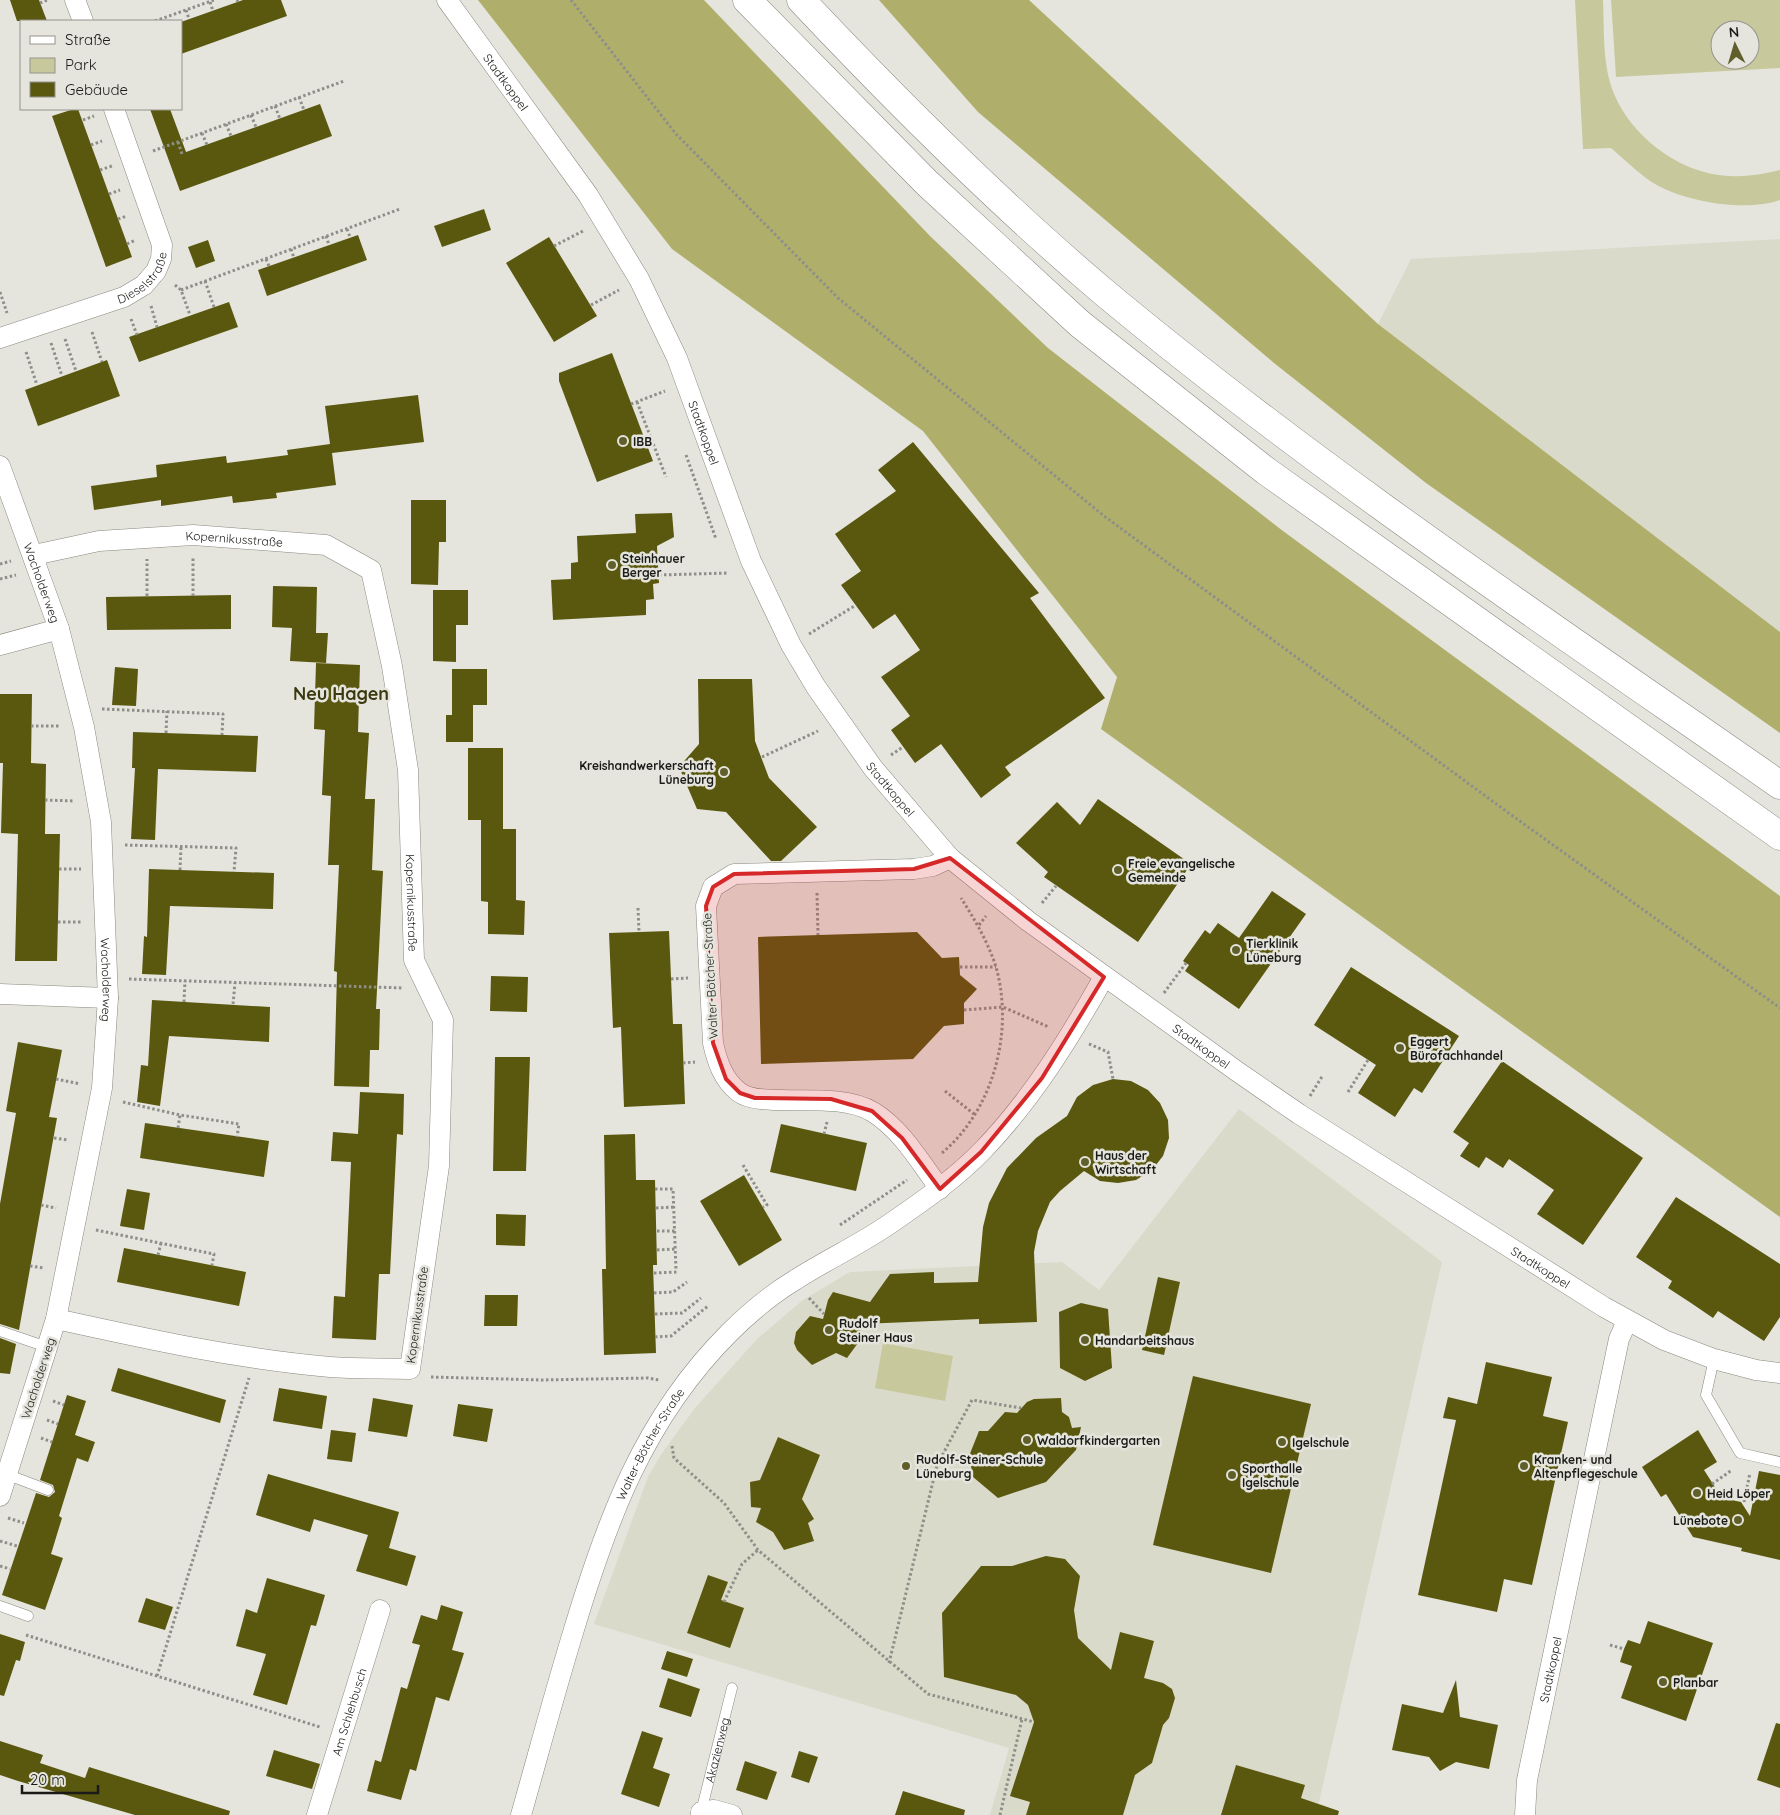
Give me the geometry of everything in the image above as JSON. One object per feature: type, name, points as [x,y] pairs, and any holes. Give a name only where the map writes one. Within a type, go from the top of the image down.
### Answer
[{"type":"highway","points":[[747,0],[927,183],[1080,324],[1266,471],[1780,836]]},
{"type":"highway","points":[[802,0],[957,159],[1105,293],[1290,439],[1780,785]]},
{"type":"street","points":[[75,0],[83,20]]},
{"type":"street","name":"Stadtkoppel","points":[[447,0],[604,220],[639,279],[677,358],[750,560],[791,645],[816,687],[873,768],[950,858],[1028,921],[1104,977],[1299,1114],[1627,1320],[1664,1340],[1714,1358],[1756,1370],[1780,1373]]},
{"type":"street","name":"Dieselstraße","points":[[0,338],[124,297],[144,285],[156,271],[162,259],[162,245],[114,110]]},
{"type":"street","name":"Wacholderweg","points":[[0,466],[59,629],[80,708],[98,801],[103,844],[108,998],[100,1097],[76,1226],[56,1319],[4,1467],[0,1496]]},
{"type":"street","name":"Kopernikusstraße","points":[[34,556],[99,541],[147,536],[193,535],[326,545],[371,570],[392,666],[408,770],[414,960],[443,1020],[439,1166],[410,1369],[331,1367],[256,1359],[154,1341],[56,1319]]},
{"type":"street","points":[[0,645],[59,629]]},
{"type":"street","name":"Walter-Bötcher-Straße","points":[[940,1189],[897,1132],[872,1111],[831,1099],[755,1098],[740,1093],[726,1079],[716,1060],[713,1043],[706,906],[713,887],[734,874],[914,869],[933,866],[950,858]]},
{"type":"street","name":"Walter-Bötcher-Straße","points":[[521,1815],[597,1553],[634,1465],[655,1426],[704,1360],[730,1332],[761,1305],[793,1281],[888,1225],[940,1189],[981,1152],[1016,1113],[1070,1036],[1104,977]]},
{"type":"street","points":[[0,994],[108,998]]},
{"type":"street","name":"Stadtkoppel","points":[[1525,1815],[1527,1780],[1619,1339],[1627,1320]]},
{"type":"street","name":"Am Schlehbusch","points":[[317,1815],[380,1610]]},
{"type":"street","name":"Akazienweg","points":[[701,1814],[714,1810],[732,1815]]},
{"type":"lane","points":[[0,1331],[47,1347]]},
{"type":"lane","points":[[1714,1358],[1706,1395],[1740,1453],[1780,1462]]},
{"type":"lane","points":[[4,1467],[48,1490]]},
{"type":"lane","points":[[0,1606],[28,1616]]},
{"type":"lane","name":"Akazienweg","points":[[701,1814],[732,1688]]},
{"type":"path","points":[[40,3],[48,0]]},
{"type":"path","points":[[571,0],[676,134],[838,298],[1104,516],[1510,814],[1780,1008]]},
{"type":"path","points":[[163,20],[212,1],[213,10]]},
{"type":"path","points":[[186,10],[189,19]]},
{"type":"path","points":[[132,158],[344,81]]},
{"type":"path","points":[[300,97],[304,110]]},
{"type":"path","points":[[275,106],[280,119]]},
{"type":"path","points":[[251,115],[256,127]]},
{"type":"path","points":[[226,124],[231,136]]},
{"type":"path","points":[[202,133],[207,145]]},
{"type":"path","points":[[178,142],[182,154]]},
{"type":"path","points":[[190,315],[181,290],[400,209]]},
{"type":"path","points":[[554,246],[604,220]]},
{"type":"path","points":[[579,224],[589,239]]},
{"type":"path","points":[[347,229],[350,237]]},
{"type":"path","points":[[326,236],[329,245]]},
{"type":"path","points":[[290,249],[294,258]]},
{"type":"path","points":[[266,259],[269,266]]},
{"type":"path","points":[[591,306],[639,279]]},
{"type":"path","points":[[205,281],[214,307]]},
{"type":"path","points":[[615,281],[624,298]]},
{"type":"path","points":[[84,310],[102,362]]},
{"type":"path","points":[[51,321],[76,371]]},
{"type":"path","points":[[51,321],[62,376]]},
{"type":"path","points":[[19,332],[37,385]]},
{"type":"path","points":[[661,382],[668,400]]},
{"type":"path","points":[[631,404],[665,391]]},
{"type":"path","points":[[637,402],[666,477]]},
{"type":"path","points":[[684,451],[719,546]]},
{"type":"path","points":[[193,535],[193,596]]},
{"type":"path","points":[[147,536],[147,596]]},
{"type":"path","points":[[725,564],[733,581]]},
{"type":"path","points":[[659,575],[729,573]]},
{"type":"path","points":[[791,645],[856,605]]},
{"type":"path","points":[[80,708],[223,714],[222,735]]},
{"type":"path","points":[[166,733],[167,711]]},
{"type":"path","points":[[813,722],[823,738]]},
{"type":"path","points":[[762,757],[818,731]]},
{"type":"path","points":[[103,844],[236,848],[234,872]]},
{"type":"path","points":[[180,870],[181,846]]},
{"type":"path","points":[[817,871],[818,935]]},
{"type":"path","points":[[834,1228],[868,1208],[924,1168],[948,1147],[974,1114],[990,1084],[1000,1051],[1003,1008],[996,967],[979,925],[959,896]]},
{"type":"path","points":[[638,908],[639,932]]},
{"type":"path","points":[[1151,1011],[1186,963]]},
{"type":"path","points":[[960,967],[996,967]]},
{"type":"path","points":[[107,978],[428,989]]},
{"type":"path","points":[[184,1002],[185,981]]},
{"type":"path","points":[[233,1004],[235,983]]},
{"type":"path","points":[[1348,1092],[1368,1060]]},
{"type":"path","points":[[945,1091],[974,1114]]},
{"type":"path","points":[[100,1097],[180,1115],[239,1124],[238,1137]]},
{"type":"path","points":[[178,1128],[180,1115]]},
{"type":"path","points":[[743,1164],[767,1205],[763,1207]]},
{"type":"path","points":[[654,1274],[677,1271],[673,1189],[655,1189]]},
{"type":"path","points":[[656,1208],[674,1207]]},
{"type":"path","points":[[76,1226],[214,1254],[212,1265]]},
{"type":"path","points":[[656,1231],[675,1231]]},
{"type":"path","points":[[158,1254],[161,1243]]},
{"type":"path","points":[[657,1250],[676,1249]]},
{"type":"path","points":[[654,1294],[673,1292],[686,1282]]},
{"type":"path","points":[[655,1314],[682,1313],[701,1298]]},
{"type":"path","points":[[655,1337],[670,1336],[708,1306]]},
{"type":"path","points":[[157,1676],[256,1359]]},
{"type":"path","points":[[410,1369],[425,1377],[541,1380],[648,1378],[659,1380],[666,1373]]},
{"type":"path","points":[[889,1663],[937,1465],[972,1400],[1021,1408]]},
{"type":"path","points":[[1712,1484],[1736,1467],[1740,1453]]},
{"type":"path","points":[[1744,1502],[1753,1456]]},
{"type":"path","points":[[674,1458],[724,1503],[758,1550],[889,1663],[928,1694],[1034,1722]]},
{"type":"path","points":[[0,1516],[24,1523]]},
{"type":"path","points":[[0,1541],[17,1546]]},
{"type":"path","points":[[724,1602],[742,1564],[758,1550]]},
{"type":"path","points":[[0,1566],[10,1569]]},
{"type":"path","points":[[18,1633],[342,1734]]},
{"type":"path","points":[[1610,1645],[1624,1649]]},
{"type":"path","points":[[1000,1815],[1022,1719]]},
{"type":"highlighted area","points":[[950,858],[1104,977],[1042,1078],[981,1152],[940,1189],[902,1138],[872,1111],[831,1099],[755,1098],[740,1093],[726,1079],[713,1043],[706,906],[713,887],[734,874],[914,869]]},
{"type":"shaded area","points":[[478,0],[704,0],[930,236],[1048,348],[1283,531],[1780,896],[1780,1217],[1101,729],[1117,677],[923,431],[672,249]]},
{"type":"shaded area","points":[[879,0],[1029,0],[1378,324],[1780,632],[1780,733],[1426,483],[1274,363],[978,112]]},
{"type":"shaded area","points":[[1780,239],[1780,632],[1378,324],[1411,259]]},
{"type":"shaded area","name":"Rudolf-Steiner-Schule Lüneburg","points":[[1239,1109],[1442,1262],[1316,1815],[990,1815],[1009,1748],[594,1624],[648,1477],[660,1456],[695,1408],[757,1339],[803,1300],[850,1272],[1062,1262],[1099,1290]]},
{"type":"green space","points":[[1575,0],[1603,0],[1605,52],[1612,88],[1632,124],[1646,139],[1681,163],[1700,171],[1719,175],[1742,176],[1780,170],[1780,200],[1765,204],[1748,205],[1711,203],[1675,193],[1659,186],[1642,175],[1611,148],[1583,149]]},
{"type":"green space","points":[[1611,0],[1780,0],[1780,68],[1760,69],[1760,20],[1710,20],[1710,70],[1744,70],[1616,77]]},
{"type":"green space","points":[[883,1343],[953,1356],[945,1401],[875,1388]]},
{"type":"building","points":[[10,0],[39,0],[47,20],[17,21]]},
{"type":"building","points":[[243,0],[281,0],[287,16],[182,54],[182,22]]},
{"type":"building","points":[[320,104],[332,136],[180,191],[150,110],[170,110],[186,152]]},
{"type":"building","points":[[71,110],[78,110],[132,257],[106,267],[52,116]]},
{"type":"building","points":[[484,209],[491,230],[442,247],[434,226]]},
{"type":"building","points":[[358,235],[367,260],[267,296],[258,270]]},
{"type":"building","points":[[549,237],[597,316],[554,342],[506,263]]},
{"type":"building","points":[[208,240],[215,261],[196,268],[188,247]]},
{"type":"building","points":[[229,302],[238,327],[139,362],[129,337]]},
{"type":"building","points":[[612,353],[653,461],[597,482],[559,381],[559,373]]},
{"type":"building","points":[[107,360],[120,396],[38,426],[25,390]]},
{"type":"building","points":[[418,395],[424,442],[332,453],[336,485],[276,493],[277,498],[233,503],[232,496],[161,506],[161,500],[94,510],[91,486],[157,477],[156,465],[226,456],[227,463],[288,455],[287,450],[330,444],[325,406]]},
{"type":"building","points":[[913,442],[1039,593],[1030,598],[1105,698],[1005,767],[1011,775],[981,798],[941,744],[915,763],[891,730],[910,716],[881,677],[920,650],[895,614],[873,629],[841,585],[861,571],[835,534],[896,491],[878,470]]},
{"type":"building","points":[[411,500],[446,500],[446,542],[439,542],[438,585],[411,584]]},
{"type":"building","name":"Steinhauer Berger","points":[[672,513],[674,537],[657,546],[659,583],[653,584],[654,599],[646,600],[646,615],[553,620],[551,580],[571,579],[571,563],[578,562],[577,536],[636,533],[635,514]]},
{"type":"building","points":[[273,586],[317,587],[316,633],[328,633],[326,663],[290,661],[292,628],[272,627]]},
{"type":"building","points":[[433,590],[468,590],[468,625],[456,625],[456,662],[433,661]]},
{"type":"building","points":[[231,595],[231,629],[107,630],[106,597]]},
{"type":"building","points":[[316,663],[360,665],[358,732],[369,733],[365,799],[375,799],[372,870],[383,871],[376,1009],[380,1009],[379,1050],[370,1050],[369,1087],[334,1086],[337,972],[334,971],[339,865],[328,865],[331,796],[322,795],[325,730],[314,729]]},
{"type":"building","points":[[115,667],[138,669],[136,706],[112,705]]},
{"type":"building","points":[[452,669],[487,669],[487,705],[473,705],[473,742],[446,742],[446,715],[452,715]]},
{"type":"building","name":"Kreishandwerkerschaft Lüneburg","points":[[698,679],[752,679],[755,741],[769,778],[817,827],[781,861],[771,861],[726,812],[697,809],[679,767],[699,744]]},
{"type":"building","points":[[0,694],[32,694],[31,763],[46,764],[45,834],[60,834],[57,961],[15,961],[18,834],[1,833],[3,763],[0,763]]},
{"type":"building","points":[[133,732],[258,736],[256,772],[158,769],[155,840],[131,839],[135,768],[132,768]]},
{"type":"building","points":[[468,748],[503,748],[503,829],[516,829],[516,900],[525,901],[524,935],[488,934],[488,902],[481,901],[481,820],[468,820]]},
{"type":"building","name":"Freie evangelische Gemeinde","points":[[1098,799],[1191,864],[1138,942],[1044,877],[1048,872],[1016,843],[1057,802],[1080,825]]},
{"type":"building","points":[[149,869],[274,873],[273,909],[170,906],[166,975],[142,974],[144,936],[147,937]]},
{"type":"building","name":"Tierklinik Lüneburg","points":[[1272,891],[1306,914],[1239,1009],[1185,971],[1189,965],[1183,961],[1205,930],[1210,934],[1218,923],[1239,938]]},
{"type":"building","points":[[669,931],[673,1024],[682,1024],[685,1104],[624,1107],[621,1027],[613,1028],[609,933]]},
{"type":"building","points":[[917,932],[942,958],[959,957],[960,975],[977,989],[964,1003],[964,1024],[944,1026],[913,1059],[761,1064],[758,937]]},
{"type":"building","name":"Eggert Bürofachhandel","points":[[1351,967],[1459,1036],[1422,1093],[1414,1088],[1395,1117],[1358,1093],[1376,1065],[1314,1025]]},
{"type":"building","points":[[491,976],[528,977],[527,1012],[490,1011]]},
{"type":"building","points":[[152,1000],[270,1007],[269,1042],[169,1036],[160,1106],[137,1102],[141,1065],[148,1066]]},
{"type":"building","points":[[18,1042],[62,1050],[49,1117],[57,1118],[19,1330],[0,1324],[0,1204],[16,1113],[6,1111]]},
{"type":"building","points":[[495,1057],[530,1057],[526,1171],[493,1171]]},
{"type":"building","points":[[1502,1061],[1643,1158],[1583,1245],[1537,1214],[1554,1190],[1509,1159],[1503,1168],[1486,1157],[1479,1168],[1460,1156],[1469,1143],[1453,1132]]},
{"type":"building","points":[[1113,1079],[1131,1081],[1148,1090],[1160,1103],[1168,1120],[1169,1138],[1163,1156],[1152,1170],[1136,1180],[1118,1183],[1100,1181],[1084,1171],[1050,1202],[1038,1231],[1034,1252],[1037,1322],[979,1324],[979,1319],[862,1324],[858,1343],[847,1358],[836,1353],[812,1365],[797,1350],[794,1343],[796,1332],[810,1316],[823,1319],[828,1300],[833,1292],[870,1302],[890,1274],[934,1272],[934,1283],[978,1282],[983,1227],[989,1203],[1007,1168],[1036,1138],[1067,1116],[1077,1097],[1093,1085]]},
{"type":"building","points":[[360,1092],[404,1094],[403,1135],[397,1134],[390,1274],[379,1274],[376,1340],[332,1338],[334,1296],[345,1297],[351,1162],[331,1161],[333,1132],[358,1134]]},
{"type":"building","points":[[145,1123],[269,1141],[264,1177],[140,1158]]},
{"type":"building","points":[[781,1124],[867,1143],[856,1191],[770,1172]]},
{"type":"building","points":[[635,1134],[636,1180],[655,1180],[657,1265],[653,1265],[656,1353],[604,1355],[602,1269],[606,1269],[604,1135]]},
{"type":"building","points":[[744,1175],[782,1240],[739,1266],[700,1201]]},
{"type":"building","points":[[127,1189],[150,1193],[144,1230],[120,1226]]},
{"type":"building","points":[[1676,1197],[1780,1264],[1780,1317],[1764,1341],[1718,1311],[1713,1318],[1668,1288],[1672,1281],[1636,1257]]},
{"type":"building","points":[[496,1214],[526,1215],[525,1246],[496,1245]]},
{"type":"building","points":[[124,1248],[246,1272],[239,1306],[117,1282]]},
{"type":"building","points":[[1158,1277],[1180,1282],[1164,1355],[1142,1350]]},
{"type":"building","points":[[485,1295],[518,1295],[517,1326],[484,1326]]},
{"type":"building","name":"Handarbeitshaus","points":[[1081,1303],[1108,1309],[1112,1368],[1085,1381],[1060,1368],[1059,1312]]},
{"type":"building","points":[[0,1338],[16,1344],[10,1374],[0,1373]]},
{"type":"building","points":[[1486,1362],[1552,1377],[1543,1416],[1568,1422],[1532,1585],[1504,1579],[1497,1612],[1418,1595],[1456,1420],[1443,1418],[1448,1397],[1477,1404]]},
{"type":"building","points":[[118,1368],[226,1400],[220,1423],[111,1391]]},
{"type":"building","name":"Sporthalle Igelschule","points":[[1193,1376],[1311,1404],[1271,1573],[1153,1545]]},
{"type":"building","points":[[279,1388],[327,1396],[322,1429],[273,1421]]},
{"type":"building","points":[[67,1395],[86,1401],[75,1435],[95,1442],[88,1462],[77,1458],[59,1516],[62,1518],[51,1554],[63,1558],[45,1610],[2,1595],[36,1493],[49,1497],[55,1492],[53,1485],[40,1480]]},
{"type":"building","points":[[373,1398],[413,1405],[407,1437],[368,1431]]},
{"type":"building","name":"Waldorfkindergarten","points":[[1061,1398],[1062,1412],[1069,1417],[1072,1428],[1081,1427],[1076,1450],[1046,1482],[998,1498],[973,1477],[969,1456],[979,1431],[988,1431],[1005,1412],[1017,1413],[1027,1402],[1034,1399]]},
{"type":"building","points":[[458,1404],[493,1409],[487,1442],[453,1436]]},
{"type":"building","points":[[331,1430],[356,1433],[352,1462],[327,1459]]},
{"type":"building","points":[[1698,1430],[1717,1462],[1704,1470],[1722,1498],[1741,1502],[1750,1516],[1759,1471],[1780,1475],[1780,1560],[1741,1551],[1742,1548],[1693,1537],[1666,1494],[1661,1497],[1642,1467]]},
{"type":"building","points":[[778,1437],[820,1455],[802,1499],[814,1519],[808,1523],[814,1541],[784,1550],[773,1532],[756,1522],[761,1508],[751,1507],[750,1482],[760,1480]]},
{"type":"building","points":[[268,1474],[399,1512],[389,1548],[416,1556],[407,1586],[356,1571],[368,1535],[314,1519],[310,1532],[256,1515]]},
{"type":"building","points":[[1046,1556],[1065,1559],[1080,1576],[1074,1610],[1078,1638],[1111,1670],[1120,1632],[1154,1641],[1144,1678],[1163,1683],[1172,1689],[1175,1698],[1169,1718],[1163,1725],[1152,1763],[1135,1775],[1123,1815],[1026,1815],[1030,1802],[1010,1796],[1034,1722],[1028,1705],[1016,1695],[944,1677],[942,1613],[981,1566],[1012,1566]]},
{"type":"building","points":[[708,1575],[728,1582],[721,1600],[744,1608],[730,1648],[687,1633]]},
{"type":"building","points":[[267,1578],[325,1595],[316,1626],[311,1625],[287,1705],[253,1695],[266,1654],[236,1646],[246,1609],[257,1613]]},
{"type":"building","points":[[146,1598],[173,1607],[165,1630],[138,1622]]},
{"type":"building","points":[[441,1605],[463,1612],[452,1650],[464,1653],[449,1701],[436,1697],[416,1771],[410,1769],[401,1800],[367,1791],[375,1760],[381,1762],[401,1687],[407,1689],[420,1645],[412,1643],[421,1615],[437,1620]]},
{"type":"building","name":"Planbar","points":[[1648,1621],[1713,1643],[1686,1721],[1621,1698],[1632,1666],[1620,1662],[1624,1649],[1628,1640],[1640,1644]]},
{"type":"building","points":[[0,1634],[25,1642],[20,1661],[16,1660],[4,1696],[0,1695]]},
{"type":"building","points":[[667,1651],[693,1659],[687,1677],[661,1669]]},
{"type":"building","points":[[668,1678],[700,1689],[691,1717],[659,1707]]},
{"type":"building","points":[[1456,1680],[1460,1717],[1498,1725],[1489,1769],[1456,1762],[1440,1771],[1429,1757],[1392,1750],[1402,1704],[1443,1713]]},
{"type":"building","points":[[1776,1723],[1780,1724],[1780,1788],[1757,1780]]},
{"type":"building","points":[[642,1731],[663,1738],[653,1768],[670,1774],[659,1807],[621,1794]]},
{"type":"building","points":[[0,1741],[43,1755],[40,1763],[85,1778],[89,1767],[230,1811],[229,1815],[135,1815],[18,1781],[0,1775]]},
{"type":"building","points":[[274,1750],[320,1764],[312,1789],[266,1776]]},
{"type":"building","points":[[799,1751],[818,1757],[809,1783],[791,1777]]},
{"type":"building","points":[[745,1761],[777,1772],[767,1800],[736,1790]]},
{"type":"building","points":[[1236,1765],[1305,1785],[1301,1798],[1339,1811],[1338,1815],[1221,1815]]},
{"type":"building","points":[[903,1791],[965,1810],[964,1815],[895,1815]]},
{"type":"place","name":"IBB","points":[[623,441]]},
{"type":"place","name":"Steinhauer Berger","points":[[612,565]]},
{"type":"place","name":"Kreishandwerkerschaft Lüneburg","points":[[724,772]]},
{"type":"place","name":"Freie evangelische Gemeinde","points":[[1118,870]]},
{"type":"place","name":"Tierklinik Lüneburg","points":[[1236,950]]},
{"type":"place","name":"Eggert Bürofachhandel","points":[[1400,1048]]},
{"type":"place","name":"Haus der Wirtschaft","points":[[1085,1162]]},
{"type":"place","name":"Rudolf Steiner Haus","points":[[829,1330]]},
{"type":"place","name":"Handarbeitshaus","points":[[1085,1340]]},
{"type":"place","name":"Waldorfkindergarten","points":[[1027,1440]]},
{"type":"place","name":"Igelschule","points":[[1282,1442]]},
{"type":"place","name":"Rudolf-Steiner-Schule Lüneburg","points":[[906,1466]]},
{"type":"place","name":"Kranken- und Altenpflegeschule","points":[[1524,1466]]},
{"type":"place","name":"Sporthalle Igelschule","points":[[1232,1475]]},
{"type":"place","name":"Heid Löper","points":[[1697,1493]]},
{"type":"place","name":"Lünebote","points":[[1738,1520]]},
{"type":"place","name":"Planbar","points":[[1663,1682]]},
{"type":"district","name":"Neu Hagen","points":[[341,693]]}]
